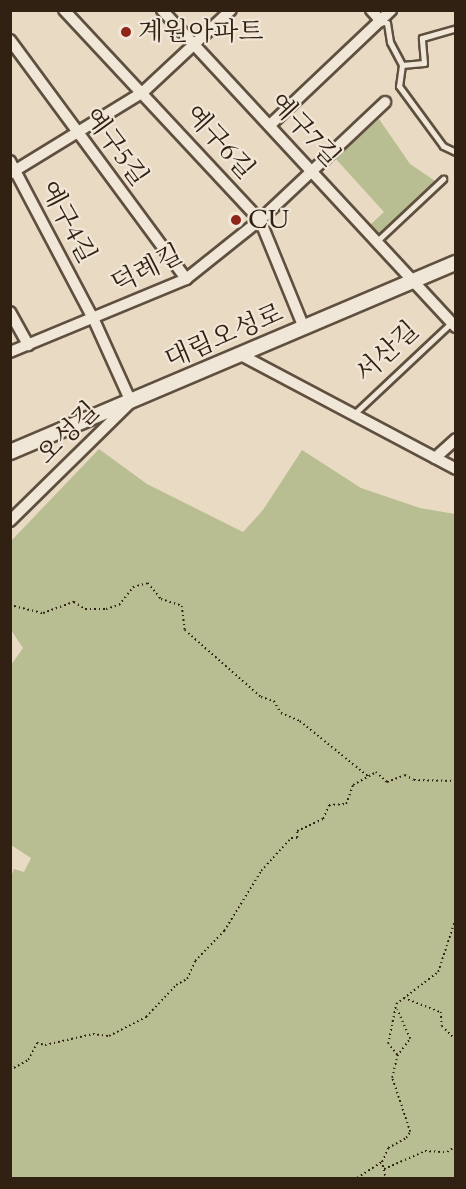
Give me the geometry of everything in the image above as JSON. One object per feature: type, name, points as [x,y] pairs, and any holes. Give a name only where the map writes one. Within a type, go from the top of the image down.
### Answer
[{"type":"street","name":"예구6길","points":[[64,10],[143,92],[260,220],[304,328]]},
{"type":"street","name":"예구7길","points":[[162,10],[453,325]]},
{"type":"street","points":[[12,168],[79,135],[143,92],[231,10]]},
{"type":"street","points":[[371,10],[381,21]]},
{"type":"street","points":[[270,125],[391,10]]},
{"type":"street","name":"예구5길","points":[[10,40],[186,279]]},
{"type":"street","name":"덕례길","points":[[10,352],[94,320],[186,279],[260,220],[385,102]]},
{"type":"street","name":"예구4길","points":[[12,168],[94,320],[131,402]]},
{"type":"street","name":"대림오성로","points":[[10,452],[456,263]]},
{"type":"street","points":[[10,312],[28,345]]},
{"type":"street","name":"서산길","points":[[241,355],[456,470]]},
{"type":"street","name":"오성길","points":[[10,521],[131,402]]},
{"type":"street","points":[[435,459],[456,439]]},
{"type":"lane","points":[[381,21],[387,23],[390,42],[402,65],[398,80],[403,92],[443,146],[456,152]]},
{"type":"lane","points":[[402,65],[424,63],[422,38],[456,28]]},
{"type":"lane","points":[[377,241],[444,179]]},
{"type":"lane","name":"서산길","points":[[354,415],[453,325]]},
{"type":"path","points":[[10,605],[43,613],[74,602],[85,609],[106,609],[119,605],[134,587],[148,583],[161,599],[182,606],[185,630],[261,698],[274,701],[281,713],[300,721],[369,778]]},
{"type":"path","points":[[10,1070],[28,1060],[37,1042],[45,1045],[93,1034],[109,1036],[146,1017],[176,985],[188,979],[195,961],[224,932],[261,871],[291,838],[297,838],[297,831],[323,819],[329,805],[346,804],[353,785],[376,772],[387,782],[405,775],[414,780],[456,781]]},
{"type":"path","points":[[357,1179],[382,1160],[387,1148],[406,1138],[410,1132],[392,1078],[397,1056],[410,1039],[396,1004],[438,972],[456,917]]},
{"type":"path","points":[[403,998],[441,1012],[442,1026],[450,1038],[456,1040]]},
{"type":"path","points":[[397,1010],[388,1044],[397,1056]]},
{"type":"path","points":[[384,1169],[425,1151],[447,1152],[456,1146]]},
{"type":"path","points":[[382,1160],[386,1179]]},
{"type":"green space","points":[[379,119],[410,164],[435,181],[379,236],[369,226],[384,212],[335,158]]},
{"type":"green space","points":[[99,449],[147,484],[243,532],[263,510],[302,450],[361,488],[420,508],[455,514],[455,1178],[11,1178],[11,877],[14,869],[24,872],[31,858],[11,845],[11,665],[23,648],[11,630],[11,541]]},
{"type":"place","name":"계원아파트","points":[[126,32]]},
{"type":"place","name":"CU","points":[[236,220]]}]
